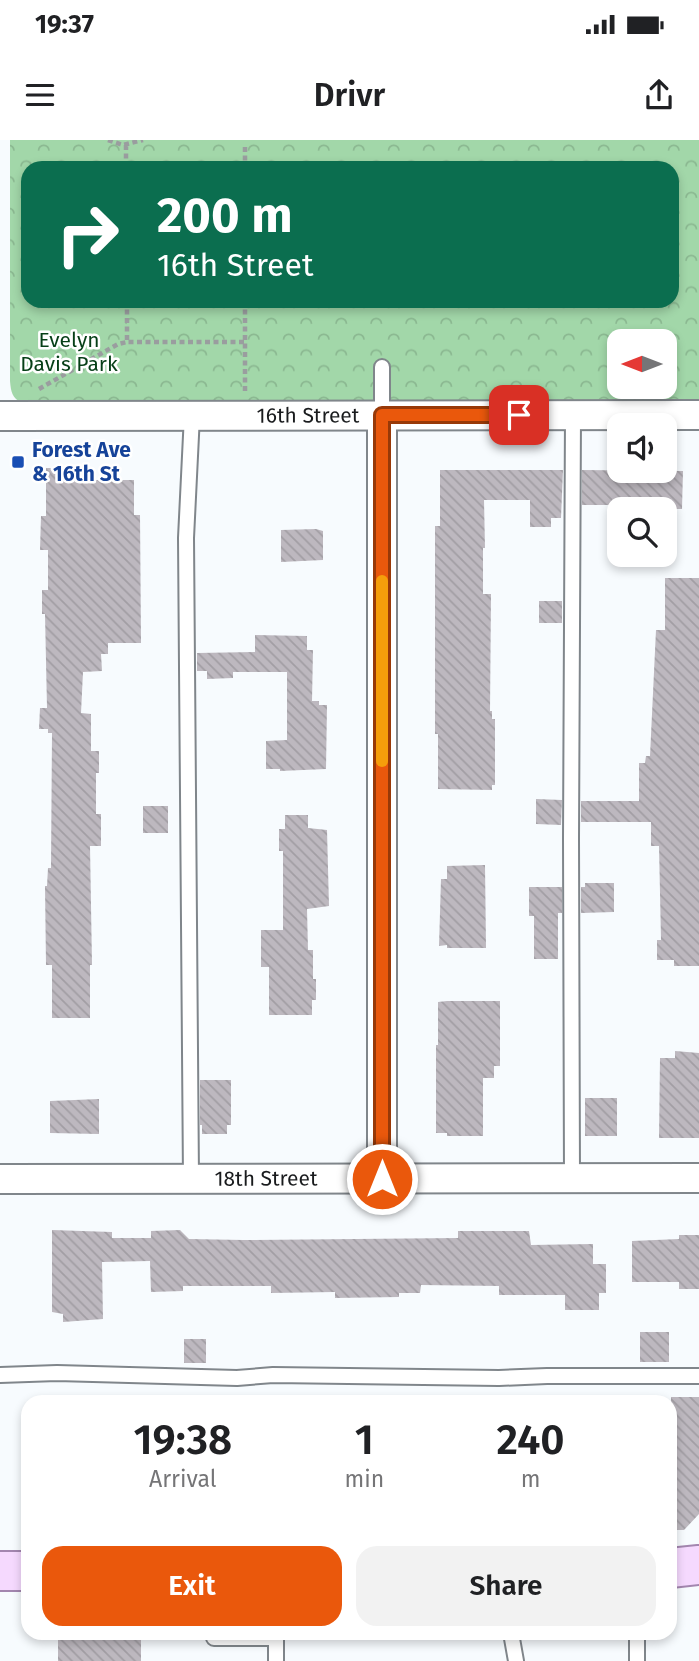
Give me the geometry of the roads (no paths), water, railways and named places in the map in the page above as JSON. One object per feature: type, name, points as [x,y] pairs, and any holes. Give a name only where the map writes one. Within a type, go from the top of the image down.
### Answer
[{"type":"main road","points":[[677,1567],[699,1565]]},
{"type":"main road","points":[[0,1571],[21,1571]]},
{"type":"street","points":[[382,415],[382,1179]]},
{"type":"street","name":"16th Street","points":[[0,416],[699,415]]},
{"type":"street","name":"18th Street","points":[[0,1179],[699,1178]]},
{"type":"lane","points":[[382,367],[382,415]]},
{"type":"lane","points":[[191,1179],[186,538],[192,415]]},
{"type":"lane","points":[[572,1178],[573,415]]},
{"type":"lane","points":[[0,1375],[57,1373],[237,1378],[286,1375],[499,1378],[699,1376]]},
{"type":"lane","points":[[276,1640],[276,1661]]},
{"type":"lane","points":[[512,1640],[516,1661]]},
{"type":"lane","points":[[637,1640],[637,1661]]},
{"type":"place","name":"Forest Ave & 16th St","points":[[18,462]]},
{"type":"park label","name":"Evelyn Davis Park","points":[[69,352]]}]
